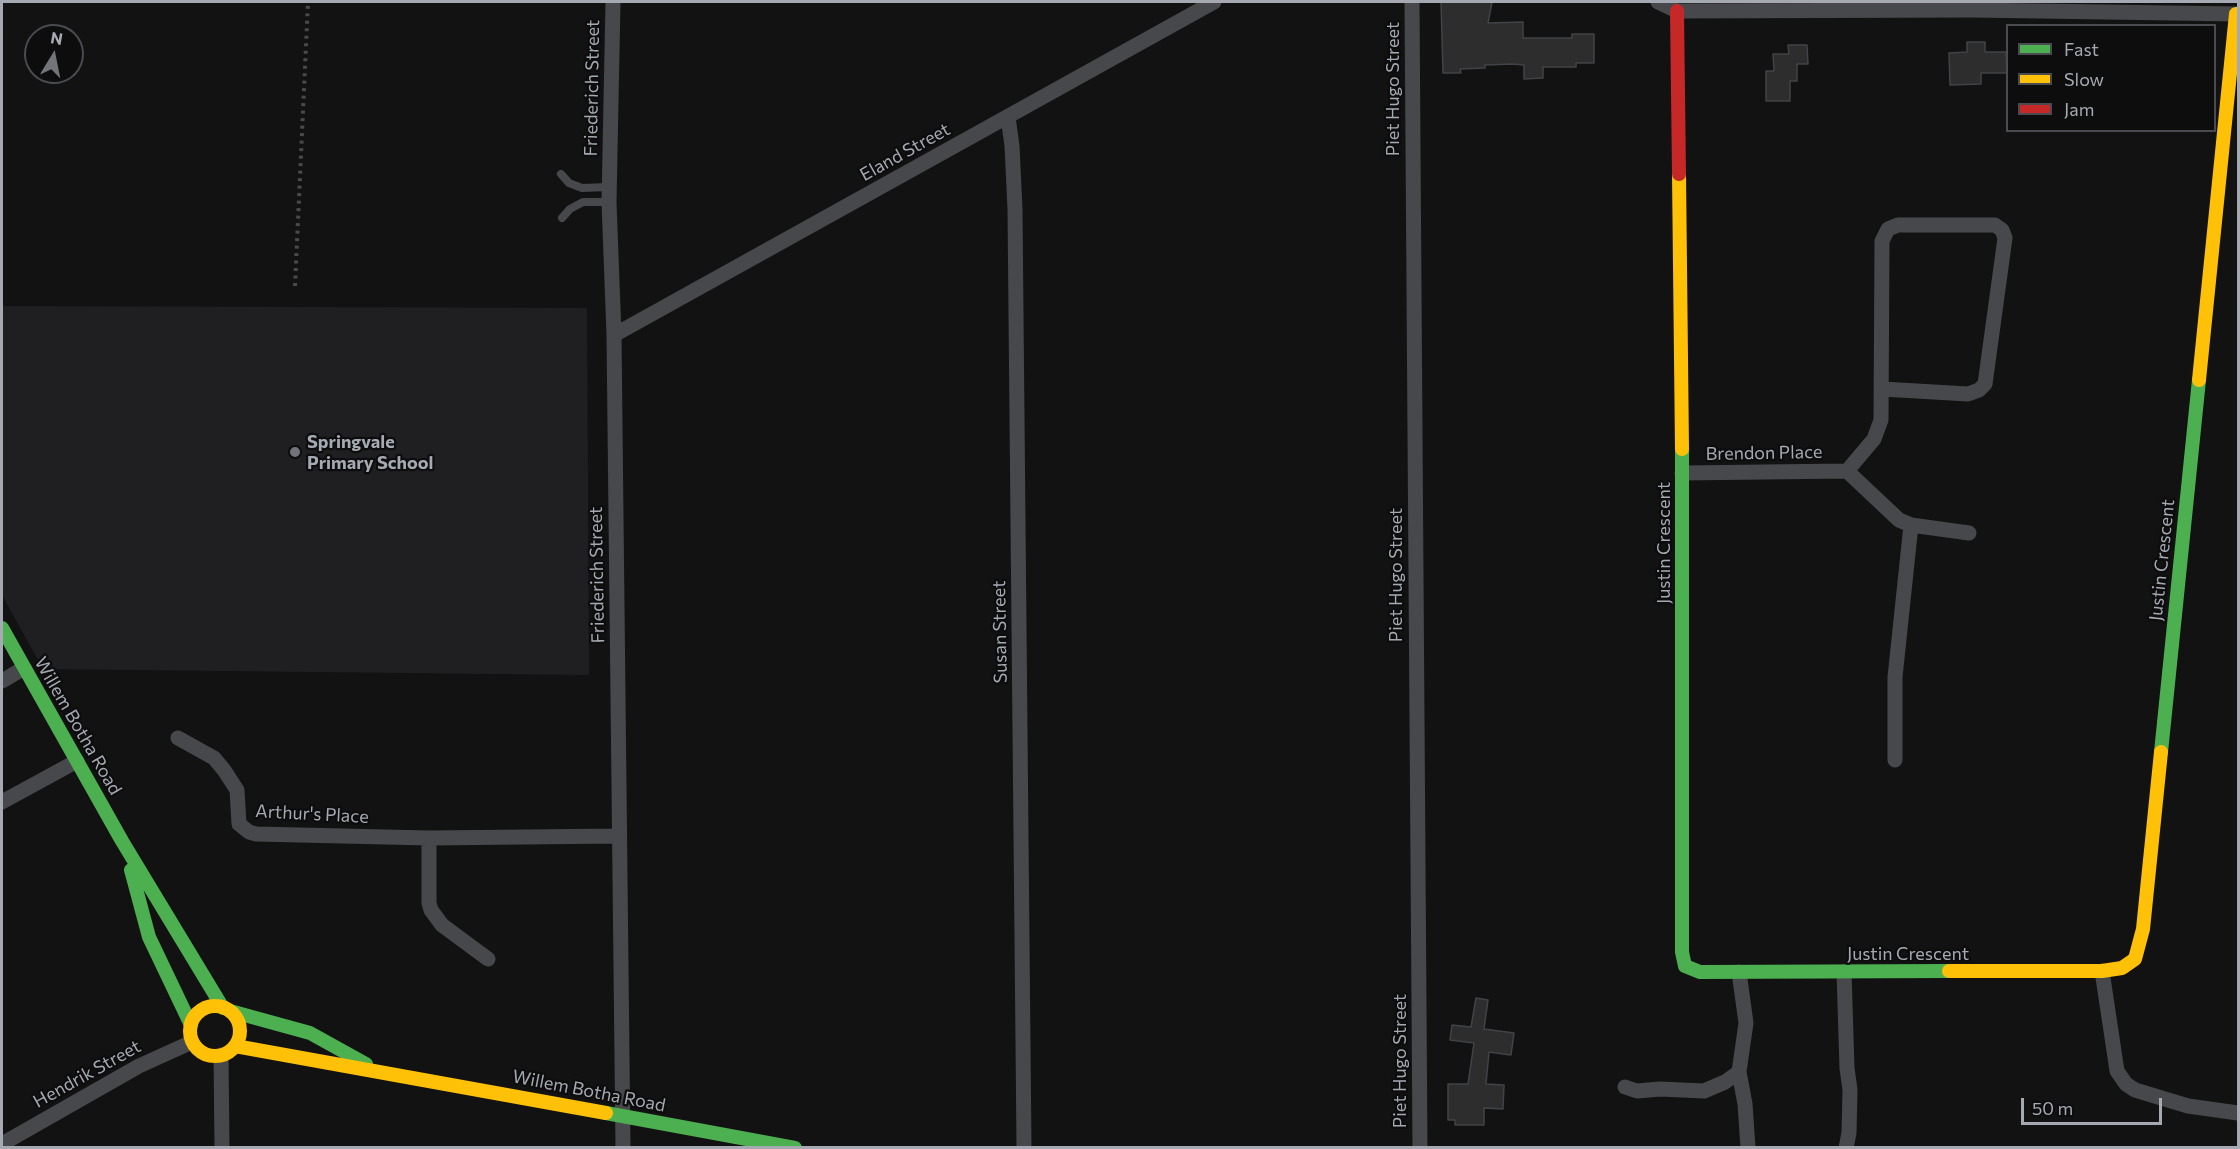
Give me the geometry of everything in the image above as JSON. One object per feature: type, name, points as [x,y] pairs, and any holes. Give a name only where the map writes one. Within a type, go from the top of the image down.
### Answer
[{"type":"street","name":"Friederich Street","points":[[613,2],[609,195],[614,334],[623,1148]]},
{"type":"street","name":"Eland Street","points":[[614,334],[1214,2]]},
{"type":"street","name":"Piet Hugo Street","points":[[1412,2],[1420,1148]]},
{"type":"street","points":[[1658,2],[1677,11],[1972,10],[2237,14]]},
{"type":"street","name":"Justin Crescent","points":[[1677,11],[1682,473],[1682,959],[1685,966],[1700,972],[2102,971],[2122,968],[2136,959],[2143,930],[2237,14]]},
{"type":"street","name":"Susan Street","points":[[1008,117],[1015,209],[1024,1148]]},
{"type":"street","points":[[1882,389],[1968,394],[1979,390],[1984,384],[2005,238],[2002,230],[1995,225],[1898,225],[1888,229],[1882,241],[1881,420],[1875,439],[1847,471],[1890,514],[1911,525],[1969,533]]},
{"type":"street","name":"Brendon Place","points":[[1682,473],[1847,471]]},
{"type":"street","points":[[1896,760],[1893,700],[1911,525]]},
{"type":"street","name":"Willem Botha Road","points":[[2,628],[122,841],[227,1009],[310,1033],[376,1070]]},
{"type":"street","points":[[2,681],[24,668]]},
{"type":"street","name":"Arthur's Place","points":[[178,738],[214,758],[232,778],[237,790],[239,824],[249,832],[264,835],[429,838],[619,836]]},
{"type":"street","points":[[2,802],[77,761]]},
{"type":"street","points":[[429,838],[429,903],[431,910],[442,925],[488,959]]},
{"type":"street","name":"Willem Botha Road","points":[[122,841],[149,937],[191,1025]]},
{"type":"street","points":[[2102,971],[2117,1071],[2126,1084],[2135,1090],[2188,1106],[2238,1113]]},
{"type":"street","points":[[1738,972],[1746,1023],[1739,1072],[1748,1148]]},
{"type":"street","points":[[1844,972],[1847,1068],[1850,1090],[1849,1133],[1846,1148]]},
{"type":"street","points":[[216,1006],[227,1009],[237,1018],[240,1028],[239,1038],[235,1046],[221,1055],[211,1055],[202,1052],[192,1042],[191,1025],[193,1018],[203,1009],[216,1006]]},
{"type":"street","name":"Hendrik Street","points":[[2,1144],[139,1066],[192,1042]]},
{"type":"street","name":"Willem Botha Road","points":[[235,1046],[795,1148]]},
{"type":"street","points":[[221,1055],[222,1148]]},
{"type":"street","points":[[1625,1087],[1637,1091],[1660,1089],[1704,1091],[1725,1082],[1739,1072]]},
{"type":"lane","points":[[561,174],[569,183],[609,195]]},
{"type":"lane","points":[[562,218],[576,204],[609,195]]},
{"type":"path","points":[[295,286],[308,2]]},
{"type":"shaded area","name":"Springvale Primary School","points":[[2,306],[587,308],[589,675],[43,669],[2,595]]},
{"type":"building","points":[[1441,2],[1492,2],[1488,23],[1523,22],[1523,38],[1572,38],[1572,34],[1594,34],[1594,63],[1576,63],[1576,67],[1543,67],[1543,78],[1524,79],[1524,65],[1513,64],[1485,65],[1485,68],[1460,69],[1461,73],[1443,73]]},
{"type":"building","points":[[1967,42],[1985,42],[1985,52],[2006,52],[2006,73],[1981,73],[1981,84],[1950,85],[1949,53],[1967,52]]},
{"type":"building","points":[[1788,45],[1807,45],[1808,64],[1797,64],[1797,81],[1790,81],[1790,101],[1766,101],[1766,71],[1774,71],[1773,54],[1789,54]]},
{"type":"building","points":[[1476,998],[1488,1000],[1484,1029],[1514,1033],[1511,1055],[1489,1052],[1486,1084],[1504,1085],[1503,1109],[1484,1108],[1484,1125],[1455,1125],[1455,1120],[1448,1120],[1448,1084],[1468,1084],[1474,1043],[1450,1040],[1452,1025],[1471,1027]]},
{"type":"traffic: fast","points":[[2161,752],[2199,380]]},
{"type":"traffic: fast","points":[[1682,449],[1682,952],[1685,966],[1700,972],[1949,971]]},
{"type":"traffic: fast","points":[[2,628],[122,841],[223,1008]]},
{"type":"traffic: fast","points":[[131,870],[149,937],[191,1025]]},
{"type":"traffic: fast","points":[[230,1011],[310,1033],[366,1064]]},
{"type":"traffic: fast","points":[[606,1113],[795,1148]]},
{"type":"traffic: slow","points":[[2199,380],[2236,14]]},
{"type":"traffic: slow","points":[[1679,174],[1682,449]]},
{"type":"traffic: slow","points":[[1949,971],[2102,971],[2122,968],[2135,959],[2143,929],[2161,752]]},
{"type":"traffic: slow","points":[[215,1006],[229,1010],[236,1017],[240,1031],[236,1045],[229,1052],[215,1056],[201,1052],[194,1045],[190,1031],[194,1017],[201,1010],[215,1006]]},
{"type":"traffic: slow","points":[[235,1046],[606,1113]]},
{"type":"traffic: jam","points":[[1677,11],[1679,174]]},
{"type":"place","name":"Springvale Primary School","points":[[295,452]]}]
